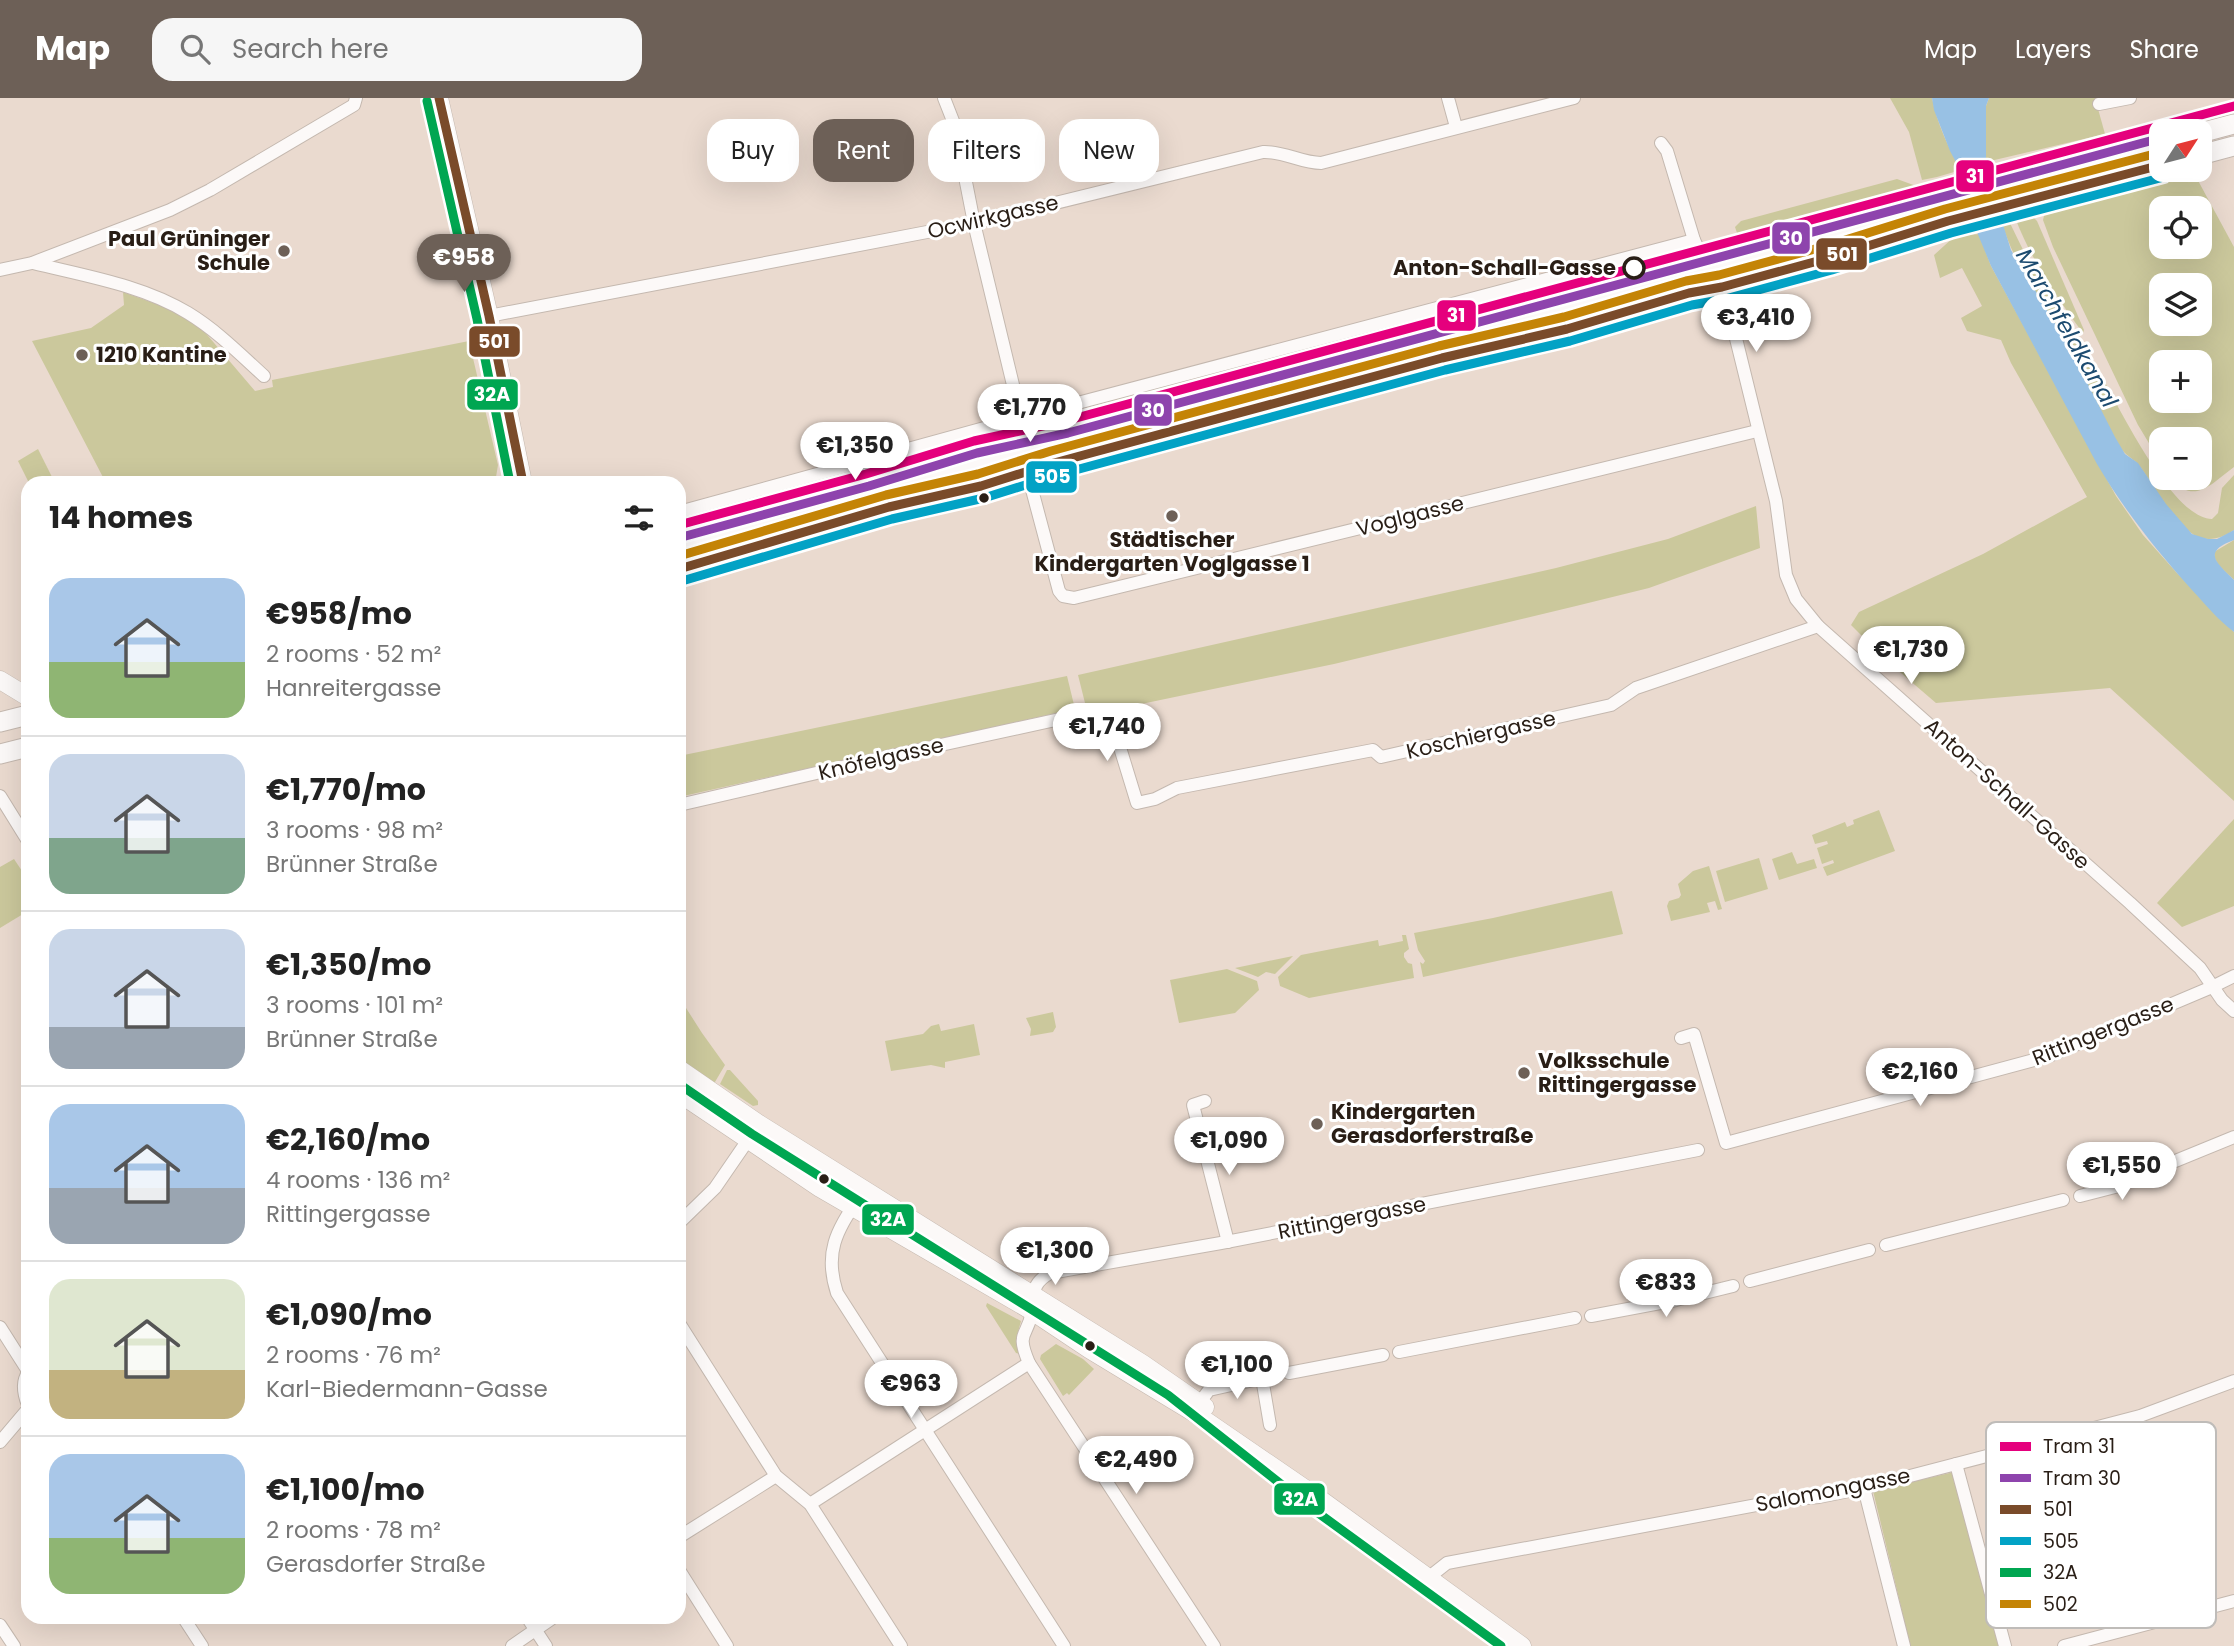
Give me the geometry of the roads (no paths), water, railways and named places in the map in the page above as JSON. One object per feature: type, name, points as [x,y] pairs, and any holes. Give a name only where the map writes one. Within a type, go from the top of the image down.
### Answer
[{"type":"main road","points":[[439,98],[489,316],[522,476]]},
{"type":"main road","points":[[2212,130],[2234,124]]},
{"type":"main road","points":[[2212,152],[2234,146]]},
{"type":"main road","points":[[686,567],[889,507],[943,496],[1032,472],[1065,460],[1442,358],[1567,329],[1672,298],[1829,258],[2021,181],[2149,147]]},
{"type":"main road","points":[[686,541],[1401,348],[1710,268],[1946,212],[2027,201],[2149,168]]},
{"type":"main road","points":[[0,680],[21,693]]},
{"type":"main road","points":[[0,722],[21,717]]},
{"type":"main road","points":[[0,754],[21,749]]},
{"type":"main road","points":[[686,1074],[864,1189],[1032,1303],[1089,1349],[1196,1407],[1522,1646]]},
{"type":"main road","points":[[686,1098],[820,1188],[1032,1303]]},
{"type":"street","points":[[944,98],[955,126],[974,223],[1021,418]]},
{"type":"street","points":[[1448,98],[1456,127]]},
{"type":"street","name":"Ocwirkgasse","points":[[489,316],[974,223],[1263,152],[1321,163],[1574,98]]},
{"type":"street","points":[[2099,104],[2130,98]]},
{"type":"street","points":[[0,270],[32,263],[170,210],[210,190],[355,102]]},
{"type":"street","points":[[1661,143],[1668,150],[1694,240],[1700,255],[1710,268]]},
{"type":"street","points":[[686,510],[1021,418],[1694,240]]},
{"type":"street","points":[[32,263],[150,294],[189,313],[264,376]]},
{"type":"street","name":"Anton-Schall-Gasse","points":[[1710,268],[1722,287],[1728,306],[1776,501],[1786,575],[1796,599],[1818,626],[2200,968],[2222,1000],[2234,1011]]},
{"type":"street","name":"Voglgasse","points":[[1032,472],[1031,486],[1059,591],[1063,596],[1074,598],[1758,431]]},
{"type":"street","points":[[1032,472],[1044,453],[1059,441]]},
{"type":"street","name":"Koschiergasse","points":[[1083,714],[1101,710],[1110,715],[1137,803],[1154,799],[1177,788],[1373,750],[1381,757],[1611,705],[1636,688],[1818,626]]},
{"type":"street","name":"Knöfelgasse","points":[[686,803],[1083,714]]},
{"type":"street","points":[[0,796],[21,830]]},
{"type":"street","name":"Rittingergasse","points":[[1681,1038],[1694,1034],[1726,1143],[2049,1056],[2234,976]]},
{"type":"street","points":[[1205,1101],[1193,1105],[1228,1242]]},
{"type":"street","points":[[686,1217],[706,1198],[760,1124]]},
{"type":"street","points":[[2168,1164],[2234,1137]]},
{"type":"street","name":"Rittingergasse","points":[[1032,1303],[1040,1280],[1050,1273],[1228,1242],[1698,1150]]},
{"type":"street","points":[[2080,1196],[2115,1187],[2151,1171]]},
{"type":"street","points":[[864,1189],[839,1228],[833,1244],[830,1261],[837,1293],[1064,1646]]},
{"type":"street","points":[[1886,1245],[2063,1200]]},
{"type":"street","points":[[1750,1281],[1869,1250]]},
{"type":"street","points":[[1591,1316],[1733,1286]]},
{"type":"street","points":[[1032,1303],[1022,1336],[1029,1363],[1214,1646]]},
{"type":"street","points":[[1399,1352],[1574,1318]]},
{"type":"street","points":[[0,1327],[21,1361]]},
{"type":"street","points":[[686,1334],[776,1476],[810,1504],[901,1646]]},
{"type":"street","points":[[1289,1373],[1383,1355]]},
{"type":"street","points":[[810,1504],[1029,1363]]},
{"type":"street","points":[[1196,1407],[1209,1390],[1267,1377],[1270,1425]]},
{"type":"street","name":"Salomongasse","points":[[2117,1422],[2234,1381]]},
{"type":"street","points":[[0,1442],[21,1416]]},
{"type":"street","name":"Salomongasse","points":[[1428,1578],[1447,1563],[1783,1500],[1819,1497],[1986,1456]]},
{"type":"street","points":[[1956,1464],[1986,1575]]},
{"type":"street","points":[[686,1532],[776,1476]]},
{"type":"street","points":[[1864,1488],[1904,1646]]},
{"type":"street","points":[[686,1581],[727,1646]]},
{"type":"street","points":[[2216,1606],[2234,1601]]},
{"type":"street","points":[[188,1624],[202,1646]]},
{"type":"street","points":[[532,1624],[546,1646]]},
{"type":"street","points":[[512,1646],[543,1624]]},
{"type":"street","points":[[0,1625],[14,1646]]},
{"type":"street","points":[[2000,1628],[2005,1646]]},
{"type":"street","points":[[2064,1646],[2132,1628]]},
{"type":"water","points":[[1932,98],[1989,98],[1986,106],[1986,162],[2011,250],[2069,347],[2125,454],[2138,463],[2149,479],[2149,490],[2156,490],[2192,534],[2217,539],[2234,530],[2234,540],[2218,549],[2215,558],[2234,580],[2234,632],[2153,545],[2129,514],[2097,464],[1991,266],[1972,220],[1966,181],[1950,151]]},
{"type":"tram line","name":"31","points":[[686,523],[866,474],[974,441],[1065,421],[2234,106]]},
{"type":"tram line","name":"30","points":[[686,536],[869,486],[977,453],[1068,433],[2149,141]]},
{"type":"place","name":"Paul Grüninger Schule","points":[[284,251]]},
{"type":"place","name":"Anton-Schall-Gasse","points":[[1634,268]]},
{"type":"place","name":"1210 Kantine","points":[[82,355]]},
{"type":"place","name":"Städtischer Kindergarten Voglgasse 1","points":[[1172,516]]},
{"type":"place","name":"Volksschule Rittingergasse","points":[[1524,1073]]},
{"type":"place","name":"Kindergarten Gerasdorferstraße","points":[[1317,1124]]},
{"type":"water label","name":"Marchfeldkanal","points":[[2067,328]]}]
